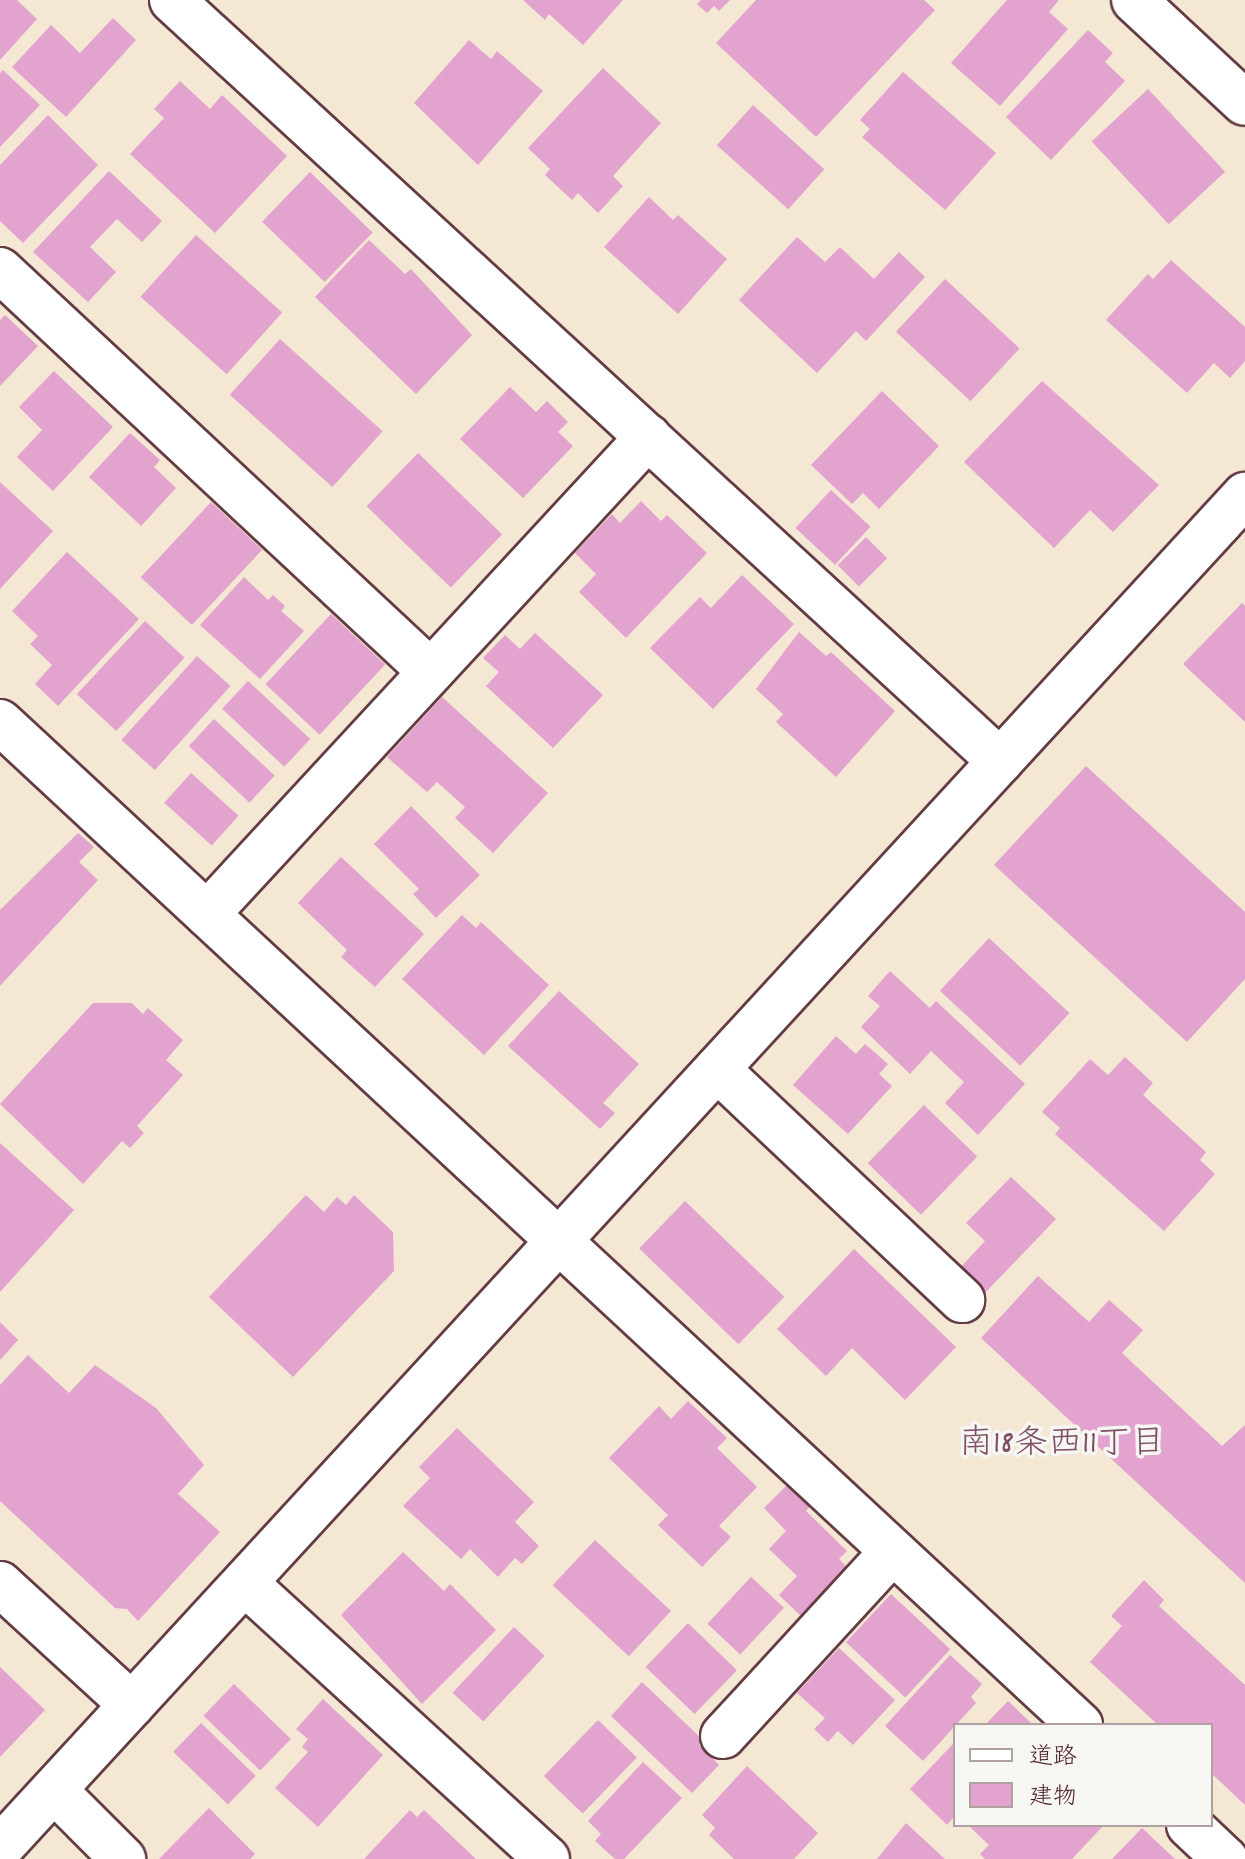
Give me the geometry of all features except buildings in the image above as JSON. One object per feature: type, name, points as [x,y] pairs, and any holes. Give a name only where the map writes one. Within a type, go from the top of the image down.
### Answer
[{"type":"street","points":[[172,0],[1000,761]]},
{"type":"street","points":[[1134,0],[1245,103]]},
{"type":"street","points":[[0,270],[431,672]]},
{"type":"street","points":[[207,914],[648,437]]},
{"type":"street","points":[[0,1848],[1245,495]]},
{"type":"street","points":[[0,722],[1078,1723]]},
{"type":"street","points":[[717,1069],[962,1300]]},
{"type":"street","points":[[723,1736],[892,1552]]},
{"type":"street","points":[[245,1583],[547,1859]]},
{"type":"street","points":[[0,1584],[132,1705]]},
{"type":"street","points":[[54,1790],[123,1859]]},
{"type":"street","points":[[1191,1827],[1225,1859]]},
{"type":"district","name":"南18条西11丁目","points":[[1062,1446]]}]
